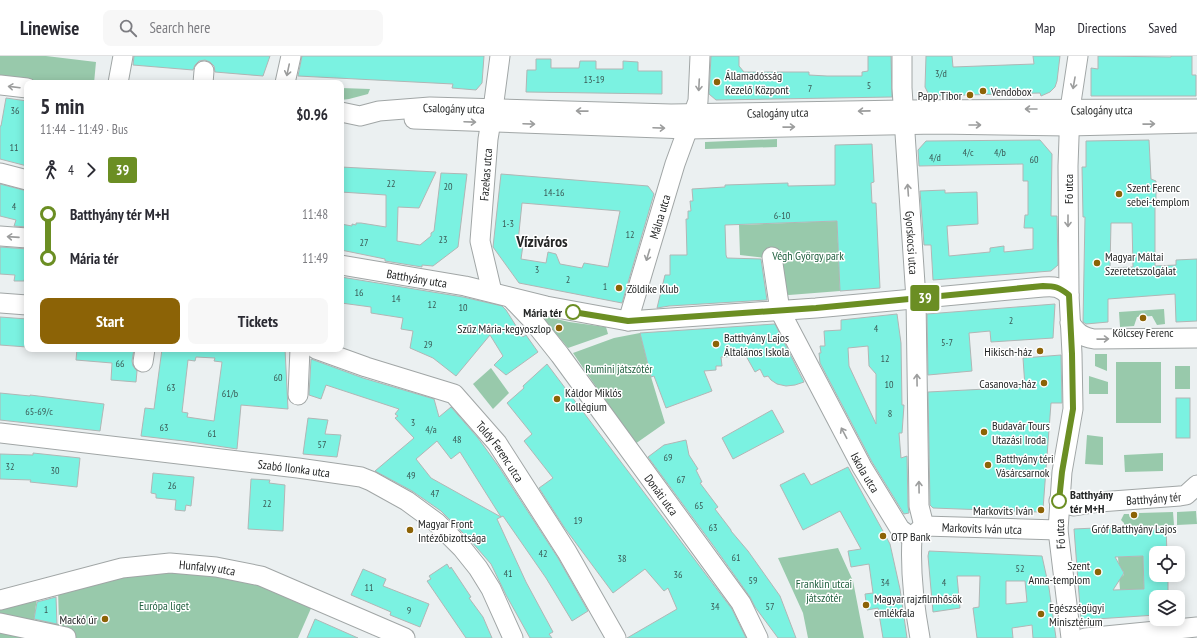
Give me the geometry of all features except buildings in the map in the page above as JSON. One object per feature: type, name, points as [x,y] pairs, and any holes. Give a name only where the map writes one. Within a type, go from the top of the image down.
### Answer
[{"type":"street","points":[[119,80],[123,56]]},
{"type":"street","points":[[286,80],[291,56]]},
{"type":"street","name":"Fazekas utca","points":[[500,56],[488,139],[480,242],[501,294]]},
{"type":"street","name":"Málna utca","points":[[628,321],[675,164],[698,101],[700,56]]},
{"type":"street","name":"Gyorskocsi utca","points":[[902,56],[904,118],[916,299],[919,506],[918,532]]},
{"type":"street","name":"Fő utca","points":[[1070,323],[1069,117],[1078,56]]},
{"type":"street","points":[[0,85],[24,88]]},
{"type":"street","name":"Csalogány utca","points":[[344,113],[360,116],[378,111],[430,107],[492,116],[672,114],[691,121],[1069,117],[1197,123]]},
{"type":"street","name":"Csalogány utca","points":[[1069,117],[1197,109]]},
{"type":"street","points":[[0,173],[24,179]]},
{"type":"street","points":[[0,236],[24,238]]},
{"type":"street","name":"Iskola utca","points":[[772,257],[780,311],[862,467],[900,529],[918,532]]},
{"type":"street","name":"Batthyány utca","points":[[344,266],[465,286],[501,294]]},
{"type":"street","points":[[501,294],[546,306],[628,321],[780,311],[1043,286],[1060,288],[1069,295]]},
{"type":"street","name":"Donáti utca","points":[[501,294],[533,321],[560,355],[741,603],[758,638]]},
{"type":"street","points":[[0,303],[24,305]]},
{"type":"street","points":[[1070,323],[1077,333],[1094,340],[1197,338]]},
{"type":"street","points":[[1059,501],[1062,472],[1073,409],[1070,323]]},
{"type":"street","points":[[298,395],[300,352]]},
{"type":"street","name":"Toldy Ferenc utca","points":[[324,352],[366,367],[454,394],[497,443],[567,552],[616,638]]},
{"type":"street","name":"Szabó Ilonka utca","points":[[0,433],[305,468],[361,477],[383,488],[422,512],[437,523],[462,548],[478,568],[491,589],[513,638]]},
{"type":"street","name":"Batthyány tér","points":[[1059,501],[1074,506],[1099,502],[1188,496],[1186,494],[1197,485]]},
{"type":"street","name":"Fő utca","points":[[1059,501],[1058,530],[1071,638]]},
{"type":"street","name":"Markovits Iván utca","points":[[918,532],[1058,530]]},
{"type":"street","points":[[918,532],[912,578],[920,638]]},
{"type":"street","name":"Hunfalvy utca","points":[[0,600],[122,568],[170,563],[216,567],[261,576],[405,638]]},
{"type":"street","points":[[0,623],[66,637]]},
{"type":"street","points":[[1085,638],[1197,627]]},
{"type":"green space","points":[[0,56],[46,56],[96,62],[94,80],[24,80],[24,83],[0,80]]},
{"type":"green space","points":[[344,88],[370,89],[368,94],[344,100]]},
{"type":"green space","points":[[777,139],[777,147],[705,149],[705,142]]},
{"type":"green space","name":"Végh György park","points":[[837,221],[840,291],[789,295],[781,294],[767,258],[740,255],[739,225]]},
{"type":"green space","points":[[1164,309],[1165,324],[1157,325],[1152,316],[1137,317],[1134,326],[1120,327],[1119,312]]},
{"type":"green space","name":"Mária tér","points":[[544,316],[569,322],[606,327],[608,334],[568,348],[543,318]]},
{"type":"green space","name":"Rumini játszótér","points":[[640,333],[665,423],[635,444],[573,353],[614,338]]},
{"type":"green space","points":[[1095,354],[1107,354],[1107,371],[1095,366]]},
{"type":"green space","points":[[1116,362],[1161,362],[1161,423],[1116,423]]},
{"type":"green space","points":[[1175,366],[1190,366],[1190,389],[1175,389]]},
{"type":"green space","points":[[491,368],[509,393],[493,409],[473,384]]},
{"type":"green space","points":[[1089,376],[1108,382],[1108,394],[1089,394]]},
{"type":"green space","points":[[1087,435],[1103,437],[1103,465],[1085,464]]},
{"type":"green space","points":[[1163,453],[1163,471],[1125,472],[1124,455]]},
{"type":"green space","points":[[1196,511],[1197,524],[1177,525],[1177,512]]},
{"type":"green space","points":[[1173,512],[1174,525],[1124,527],[1124,523],[1121,520],[1124,514],[1129,514],[1131,517],[1135,518],[1139,513]]},
{"type":"green space","name":"Franklin utcai játszótér","points":[[838,548],[853,581],[864,638],[808,638],[803,613],[778,558]]},
{"type":"green space","points":[[1143,556],[1144,589],[1120,590],[1119,577],[1123,576],[1124,573],[1123,571],[1119,570],[1118,557]]},
{"type":"green space","name":"Európa liget","points":[[172,570],[231,574],[312,606],[298,638],[0,638],[0,604],[37,597],[34,620],[59,624],[58,589],[124,573]]},
{"type":"bus line","name":"39","points":[[573,312],[628,321],[656,320],[792,310],[1043,286],[1060,288],[1069,295],[1073,409],[1062,472],[1059,501]]},
{"type":"place","name":"Államadósság Kezelő Központ","points":[[717,82]]},
{"type":"place","name":"Vendobox","points":[[983,91]]},
{"type":"place","name":"Papp Tibor","points":[[970,95]]},
{"type":"place","name":"Szent Ferenc sebei-templom","points":[[1119,194]]},
{"type":"place","name":"Magyar Máltai Szeretetszolgálat","points":[[1097,263]]},
{"type":"place","name":"Zöldike Klub","points":[[619,288]]},
{"type":"place","name":"Mária tér","points":[[573,312]]},
{"type":"place","name":"Kölcsey Ferenc","points":[[1143,318]]},
{"type":"place","name":"Szűz Mária-kegyoszlop","points":[[559,328]]},
{"type":"place","name":"Batthyány Lajos Általános Iskola","points":[[716,344]]},
{"type":"place","name":"Hikisch-ház","points":[[1040,351]]},
{"type":"place","name":"Casanova-ház","points":[[1044,383]]},
{"type":"place","name":"Káldor Miklós Kollégium","points":[[557,399]]},
{"type":"place","name":"Budavár Tours Utazási Iroda","points":[[984,432]]},
{"type":"place","name":"Batthyány téri Vásárcsarnok","points":[[988,465]]},
{"type":"place","name":"Batthyány tér M+H","points":[[1059,501]]},
{"type":"place","name":"Markovits Iván","points":[[1041,510]]},
{"type":"place","name":"Gróf Batthyány Lajos","points":[[1134,515]]},
{"type":"place","name":"Magyar Front Intézőbizottsága","points":[[410,530]]},
{"type":"place","name":"OTP Bank","points":[[883,536]]},
{"type":"place","name":"Szent Anna-templom","points":[[1098,572]]},
{"type":"place","name":"Magyar rajzfilmhősök emlékfala","points":[[866,605]]},
{"type":"place","name":"Egészségügyi Minisztérium","points":[[1041,614]]},
{"type":"place","name":"Mackó úr","points":[[105,619]]},
{"type":"district","name":"Víziváros","points":[[542,241]]}]
